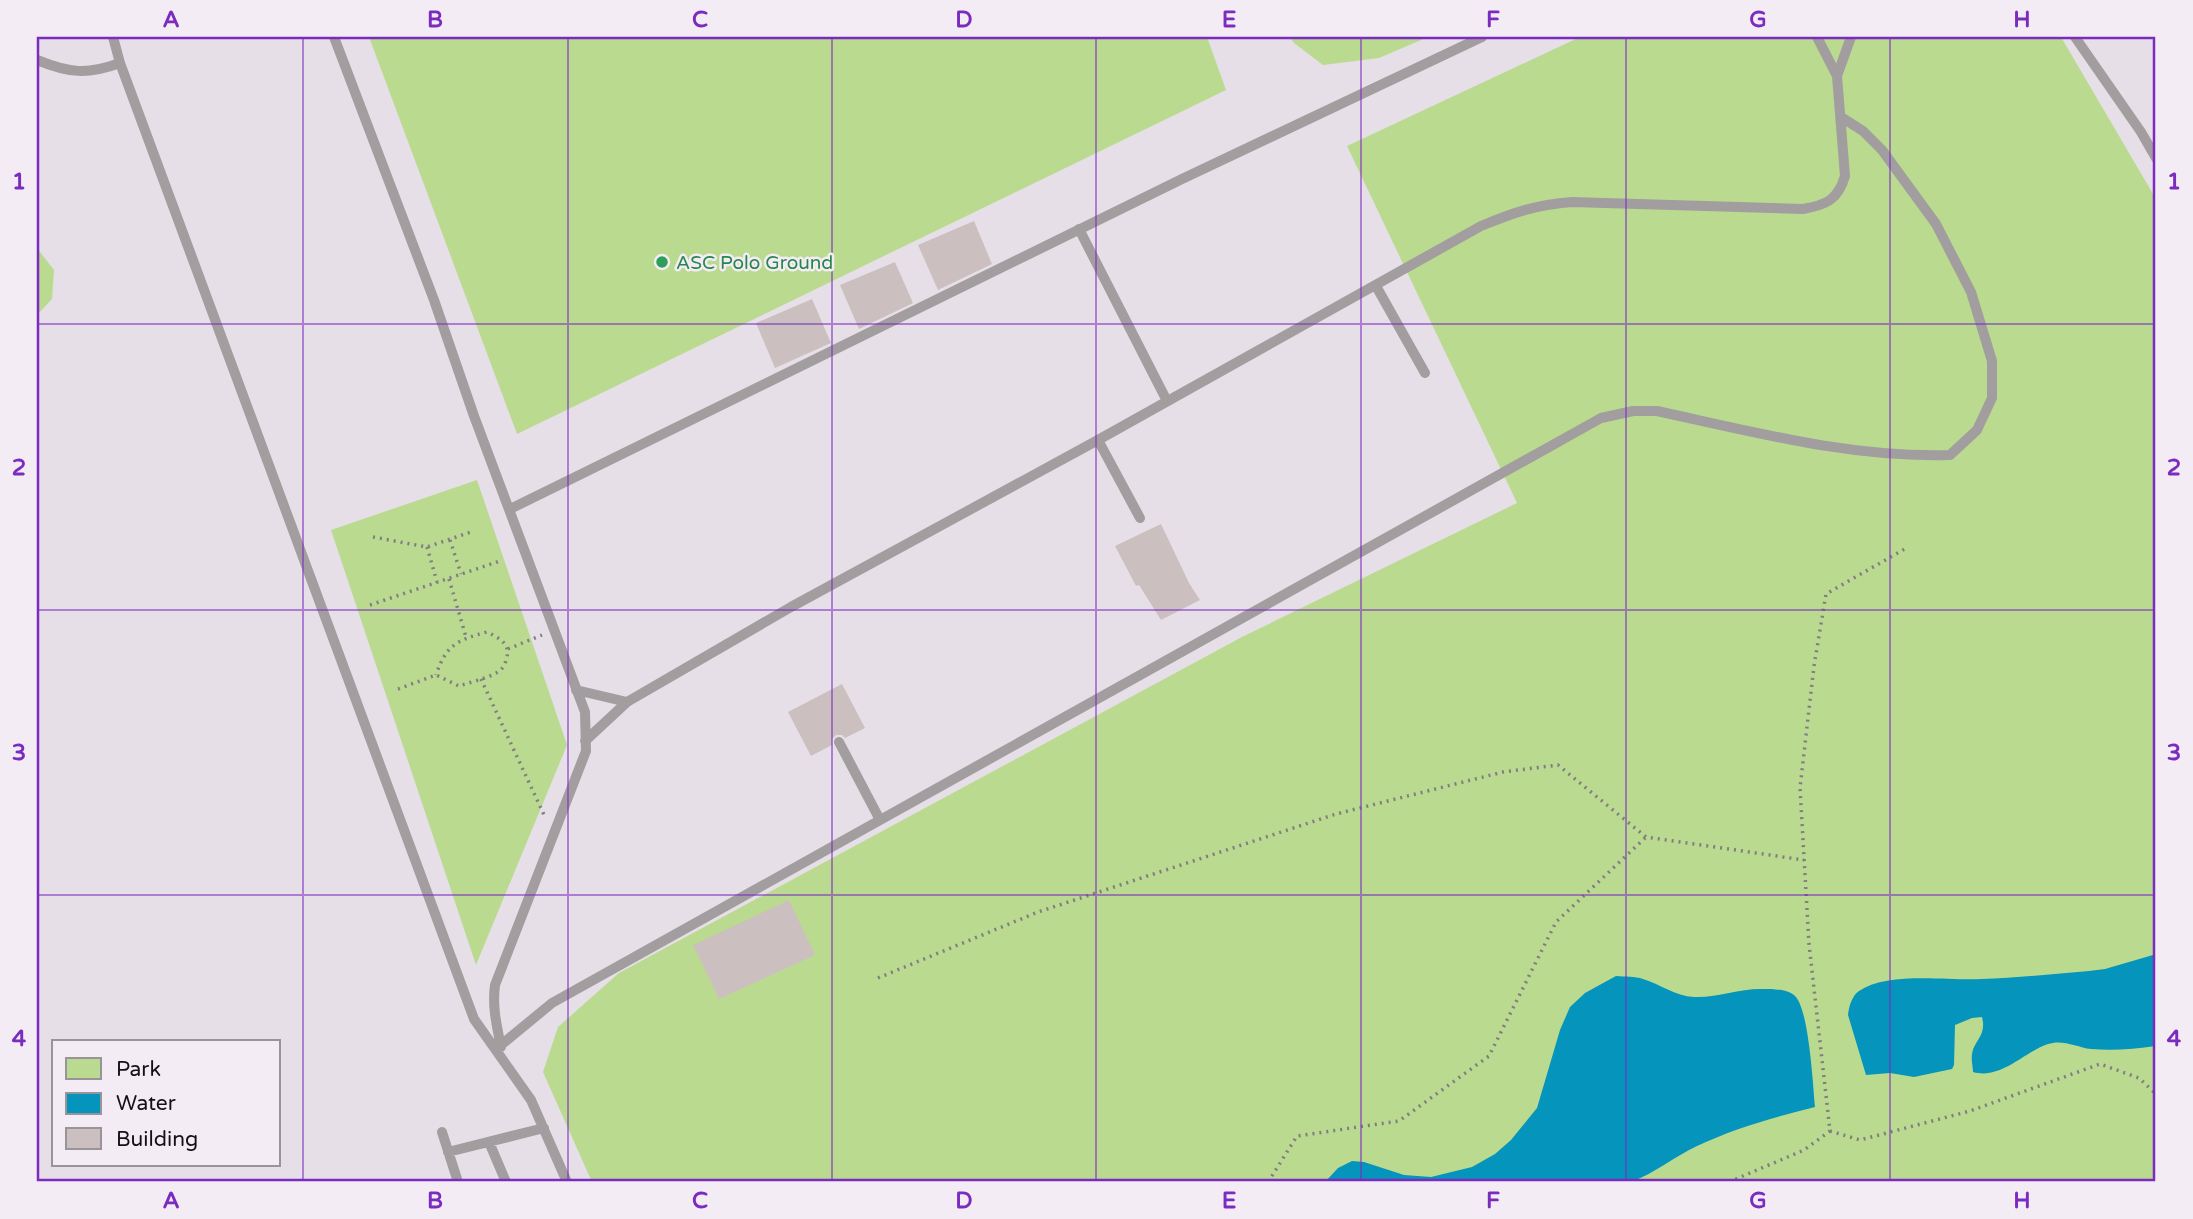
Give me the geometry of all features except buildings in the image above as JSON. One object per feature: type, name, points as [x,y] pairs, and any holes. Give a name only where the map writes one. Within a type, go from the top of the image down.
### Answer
[{"type":"lane","points":[[113,37],[120,63],[474,1019],[531,1100],[568,1182]]},
{"type":"lane","points":[[334,37],[585,712],[586,751],[495,985],[494,1017],[503,1060]]},
{"type":"lane","points":[[510,509],[1079,229],[1482,37]]},
{"type":"lane","points":[[585,741],[627,702],[791,607],[1098,440],[1481,226],[1537,205],[1572,202],[1777,209],[1819,206],[1833,200],[1841,189],[1844,176],[1837,76],[1817,37]]},
{"type":"lane","points":[[1837,76],[1851,37]]},
{"type":"lane","points":[[2075,37],[2156,158]]},
{"type":"lane","points":[[37,60],[76,73],[100,70],[120,63]]},
{"type":"lane","points":[[501,1045],[552,1003],[1601,418],[1633,411],[1657,411],[1812,444],[1907,456],[1951,455],[1977,430],[1992,398],[1992,361],[1971,292],[1936,224],[1882,150],[1863,131],[1841,117]]},
{"type":"lane","points":[[1079,229],[1167,401]]},
{"type":"lane","points":[[1376,286],[1426,373]]},
{"type":"lane","points":[[1098,440],[1140,519]]},
{"type":"lane","points":[[576,690],[627,702]]},
{"type":"lane","points":[[839,742],[880,820]]},
{"type":"lane","points":[[448,1152],[544,1128]]},
{"type":"lane","points":[[442,1132],[458,1182]]},
{"type":"lane","points":[[489,1142],[506,1182]]},
{"type":"path","points":[[373,537],[427,547],[471,532]]},
{"type":"path","points":[[450,540],[461,574]]},
{"type":"path","points":[[427,547],[437,582]]},
{"type":"path","points":[[1830,1131],[1809,944],[1800,788],[1814,666],[1826,594],[1908,547]]},
{"type":"path","points":[[370,605],[500,561]]},
{"type":"path","points":[[449,578],[466,638]]},
{"type":"path","points":[[508,649],[555,630]]},
{"type":"path","points":[[398,689],[436,675],[459,686],[481,679],[499,672],[507,659],[508,649],[505,642],[487,632],[466,638],[446,651],[436,675]]},
{"type":"path","points":[[481,679],[554,835]]},
{"type":"path","points":[[878,978],[1051,907],[1336,814],[1503,772],[1558,765],[1646,837],[1804,860]]},
{"type":"path","points":[[1272,1182],[1270,1179],[1297,1136],[1399,1121],[1489,1056],[1556,922],[1646,837]]},
{"type":"path","points":[[1830,1131],[1860,1140],[1970,1111],[2100,1064],[2139,1078],[2156,1094]]},
{"type":"path","points":[[1729,1182],[1804,1150],[1830,1131]]},
{"type":"green space","name":"ASC Polo Ground","points":[[369,37],[1207,37],[1226,90],[517,434]]},
{"type":"green space","points":[[1290,37],[1428,37],[1379,58],[1323,65]]},
{"type":"green space","points":[[1580,37],[2061,37],[2156,199],[2156,1182],[592,1182],[543,1072],[558,1027],[619,973],[1242,637],[1517,503],[1347,146]]},
{"type":"green space","points":[[37,248],[54,270],[52,299],[37,315]]},
{"type":"green space","points":[[477,480],[567,745],[476,965],[331,530]]},
{"type":"water","points":[[2156,956],[2156,1046],[2099,1050],[2053,1043],[2003,1069],[1973,1072],[1972,1054],[1982,1033],[1983,1023],[1982,1017],[1972,1018],[1955,1025],[1952,1069],[1914,1077],[1890,1073],[1866,1075],[1848,1015],[1854,996],[1871,985],[1902,979],[1994,978],[2089,971]]},
{"type":"water","points":[[1616,976],[1640,978],[1694,997],[1755,989],[1780,990],[1792,994],[1800,1004],[1804,1016],[1815,1107],[1711,1140],[1631,1182],[1325,1182],[1338,1168],[1352,1161],[1364,1162],[1404,1175],[1431,1177],[1472,1167],[1495,1154],[1511,1140],[1537,1108],[1560,1030],[1570,1007],[1585,993]]},
{"type":"place","name":"ASC Polo Ground","points":[[662,262]]}]
